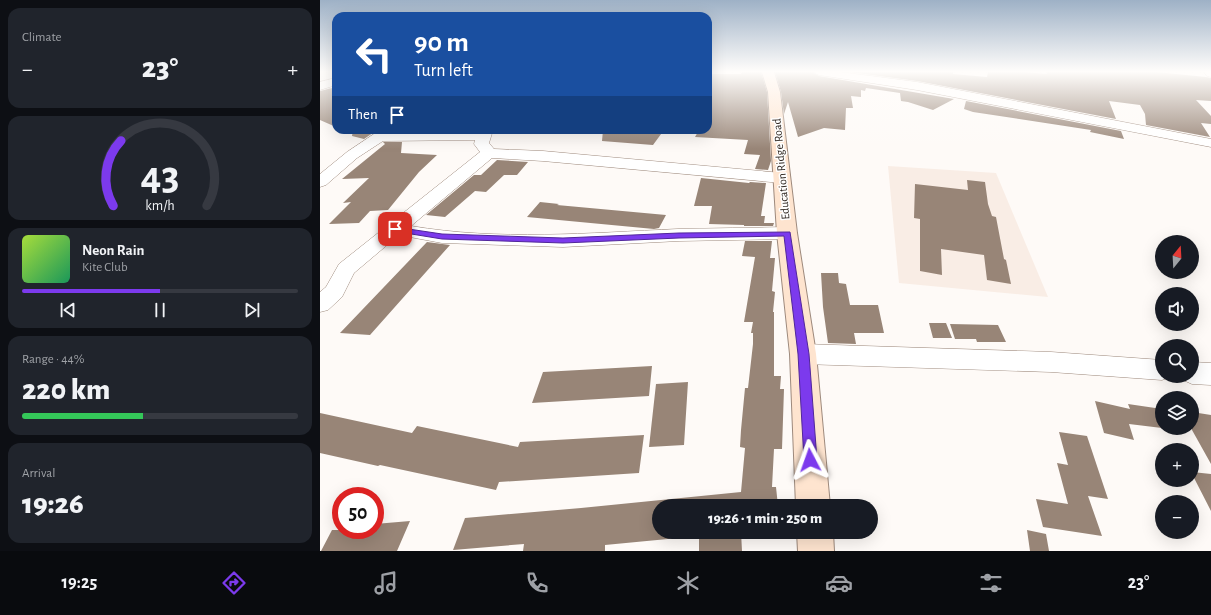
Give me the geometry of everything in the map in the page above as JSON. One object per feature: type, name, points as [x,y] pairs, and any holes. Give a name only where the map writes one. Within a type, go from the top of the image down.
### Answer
[{"type":"main road","name":"Education Ridge Road","points":[[775,98],[787,233],[803,354],[813,499]]},
{"type":"main road","points":[[815,539],[816,551]]},
{"type":"street","points":[[977,98],[1211,143]]},
{"type":"street","points":[[320,182],[352,155],[384,134]]},
{"type":"street","points":[[402,134],[451,137],[471,134]]},
{"type":"street","points":[[484,134],[482,144],[489,153],[551,157],[782,178]]},
{"type":"street","points":[[320,304],[334,292],[346,269],[489,153]]},
{"type":"street","points":[[395,229],[442,237],[563,241],[679,235],[787,233]]},
{"type":"street","points":[[803,354],[1051,362],[1155,369]]},
{"type":"street","points":[[1199,373],[1211,374]]},
{"type":"shaded area","points":[[888,166],[996,173],[1048,297],[899,283]]},
{"type":"building","points":[[320,98],[332,98],[332,125],[320,120]]},
{"type":"building","points":[[712,98],[767,98],[771,161],[768,170],[755,169],[760,155],[744,154],[748,140],[695,137],[697,134],[712,134]]},
{"type":"building","points":[[782,98],[851,98],[853,108],[846,108],[845,130],[824,128],[798,137],[788,102],[784,114]]},
{"type":"building","points":[[901,98],[954,99],[933,110],[901,101]]},
{"type":"building","points":[[1005,98],[1211,98],[1211,101],[1196,100],[1211,116],[1211,124],[1201,123],[1210,137],[1146,125],[1145,114],[1140,105],[1109,101],[1116,119]]},
{"type":"building","points":[[966,101],[1121,131],[1124,139],[1090,132],[1091,130],[973,112],[964,109]]},
{"type":"building","points":[[352,134],[371,134],[364,139],[352,136]]},
{"type":"building","points":[[603,134],[661,134],[653,145],[602,141]]},
{"type":"building","points":[[383,142],[402,142],[401,153],[437,155],[419,172],[388,210],[370,211],[359,223],[329,224],[351,202],[343,203],[369,178],[342,179],[385,144]]},
{"type":"building","points":[[497,160],[528,162],[517,175],[504,175],[486,192],[475,191],[445,217],[426,215],[474,175],[481,175]]},
{"type":"building","points":[[701,178],[749,183],[766,183],[761,216],[765,216],[764,223],[774,223],[773,226],[709,224],[712,206],[694,206]]},
{"type":"building","points":[[967,180],[985,182],[988,204],[992,216],[996,217],[1004,259],[1006,260],[1011,284],[987,280],[984,255],[941,249],[942,275],[920,271],[920,219],[914,218],[915,184],[968,190]]},
{"type":"building","points":[[540,202],[559,204],[557,205],[666,215],[659,228],[654,229],[527,217]]},
{"type":"building","points":[[745,241],[772,241],[770,258],[775,258],[772,291],[775,292],[773,312],[774,376],[781,376],[780,389],[784,389],[782,449],[774,449],[772,487],[776,487],[777,499],[671,499],[741,492],[745,448],[740,447],[741,430],[745,388],[748,388],[753,344],[753,333],[751,333],[753,322],[744,322],[755,257],[742,256]]},
{"type":"building","points":[[427,242],[450,245],[370,335],[340,333]]},
{"type":"building","points":[[821,273],[838,273],[839,283],[846,284],[850,305],[878,305],[884,333],[854,333],[856,344],[828,343],[823,307]]},
{"type":"building","points":[[929,323],[946,323],[952,338],[933,338]]},
{"type":"building","points":[[950,324],[998,325],[1006,342],[977,342],[976,339],[955,339]]},
{"type":"building","points":[[652,366],[649,396],[532,403],[543,372]]},
{"type":"building","points":[[688,382],[684,445],[649,447],[656,384]]},
{"type":"building","points":[[1095,401],[1130,409],[1128,404],[1155,408],[1155,427],[1129,424],[1134,440],[1104,433]]},
{"type":"building","points":[[320,413],[412,433],[417,426],[518,447],[520,442],[644,435],[639,473],[499,482],[496,490],[320,453]]},
{"type":"building","points":[[1199,413],[1211,415],[1211,464],[1195,435],[1199,435]]},
{"type":"building","points":[[1059,432],[1087,436],[1108,499],[1088,496],[1102,536],[1043,527],[1036,499],[1068,504],[1057,463],[1068,465]]},
{"type":"building","points":[[1199,473],[1211,474],[1211,511],[1199,487]]},
{"type":"building","points":[[652,501],[652,539],[668,539],[605,545],[605,551],[523,551],[524,544],[453,550],[465,518]]},
{"type":"building","points":[[410,521],[397,551],[321,551],[332,530],[332,539],[384,539],[384,523]]},
{"type":"building","points":[[1027,530],[1046,534],[1049,551],[1030,551]]},
{"type":"building","points":[[699,539],[741,539],[742,551],[699,551]]},
{"type":"route","points":[[395,229],[442,237],[563,241],[679,235],[787,233],[803,354],[810,460]]}]
